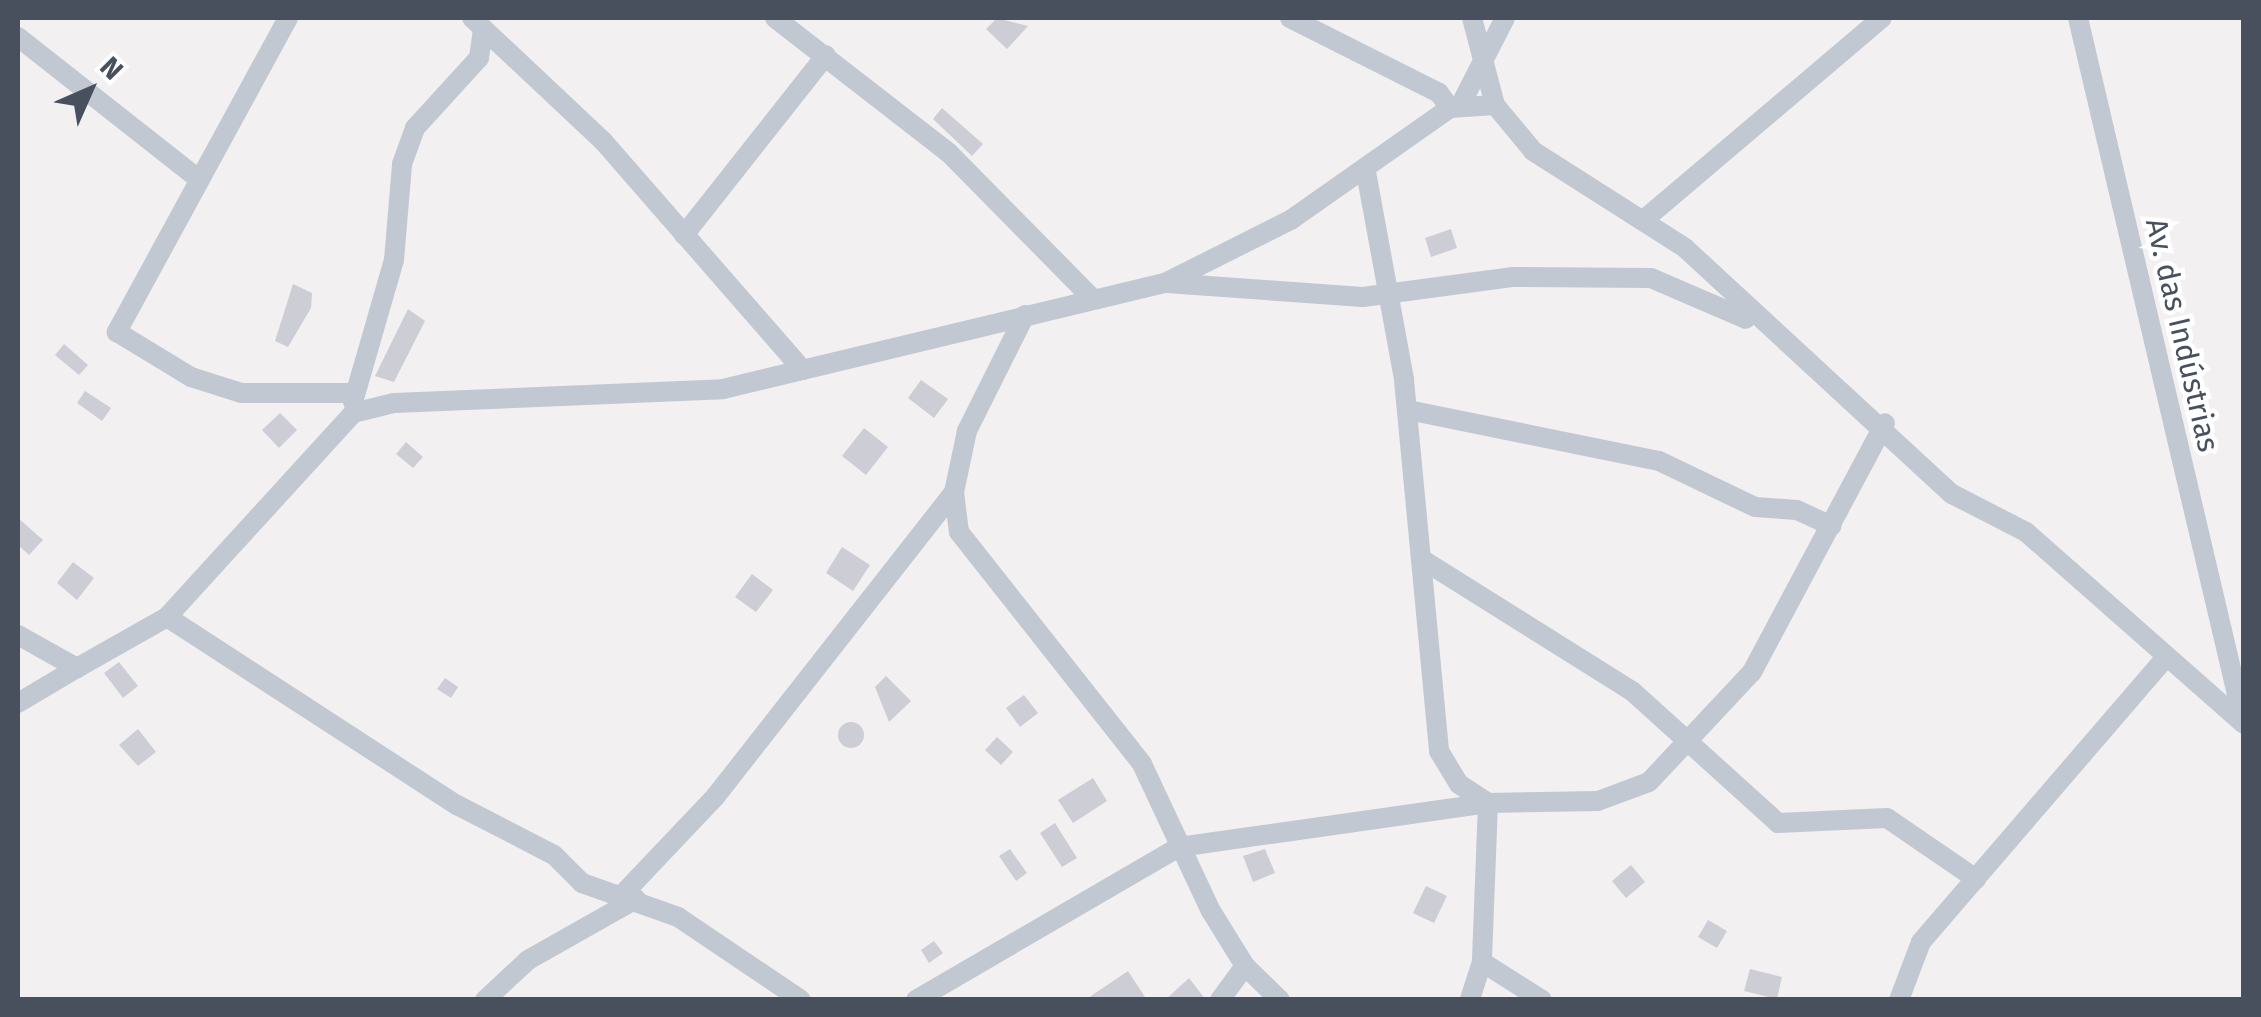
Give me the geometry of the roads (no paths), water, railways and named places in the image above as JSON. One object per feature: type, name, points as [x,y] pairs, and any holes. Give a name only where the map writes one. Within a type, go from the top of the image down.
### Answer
[{"type":"street","points":[[288,18],[196,177],[176,232],[120,321],[122,342],[241,393],[394,403],[722,389],[1165,283],[1390,295],[1512,277],[1651,278],[1764,329]]},
{"type":"street","points":[[775,18],[948,152],[1094,299]]},
{"type":"street","points":[[1290,18],[1439,93],[1455,106],[1495,105]]},
{"type":"street","points":[[1472,18],[1478,60],[1495,105],[1533,152],[1646,218],[1764,329],[1885,423],[1952,494],[2026,532],[2164,659],[2244,723]]},
{"type":"street","points":[[1165,283],[1366,172],[1455,106],[1478,60],[1506,18]]},
{"type":"street","points":[[1646,218],[1882,18]]},
{"type":"street","name":"Av. das Indústrias","points":[[2078,18],[2244,723]]},
{"type":"street","points":[[477,23],[512,54],[684,235],[803,370]]},
{"type":"street","points":[[477,23],[478,58]]},
{"type":"street","points":[[18,37],[196,177]]},
{"type":"street","points":[[18,703],[167,617],[353,403],[394,260],[415,128],[478,58],[512,54]]},
{"type":"street","points":[[684,235],[826,56]]},
{"type":"street","points":[[1366,172],[1408,410],[1439,751],[1459,784],[1488,802]]},
{"type":"street","points":[[485,1000],[548,947],[629,897],[715,798],[954,492],[980,400],[1025,315]]},
{"type":"street","points":[[1408,410],[1659,461],[1755,507],[1798,510],[1831,526]]},
{"type":"street","points":[[916,1000],[1180,848],[1488,802],[1565,805],[1626,793],[1695,742],[1778,630],[1885,423]]},
{"type":"street","points":[[954,492],[958,529],[1142,764],[1180,848],[1245,966],[1280,1000]]},
{"type":"street","points":[[931,522],[958,529]]},
{"type":"street","points":[[1423,560],[1632,691],[1695,742],[1778,823],[1886,818],[1976,879]]},
{"type":"street","points":[[167,617],[457,806],[554,855],[582,883],[629,897],[737,949],[801,1000]]},
{"type":"street","points":[[18,635],[77,668]]},
{"type":"street","points":[[1899,1000],[1922,942],[2164,659]]},
{"type":"street","points":[[1470,1000],[1482,962],[1488,802]]},
{"type":"street","points":[[1482,962],[1542,1000]]},
{"type":"street","points":[[1220,1000],[1245,966]]}]
